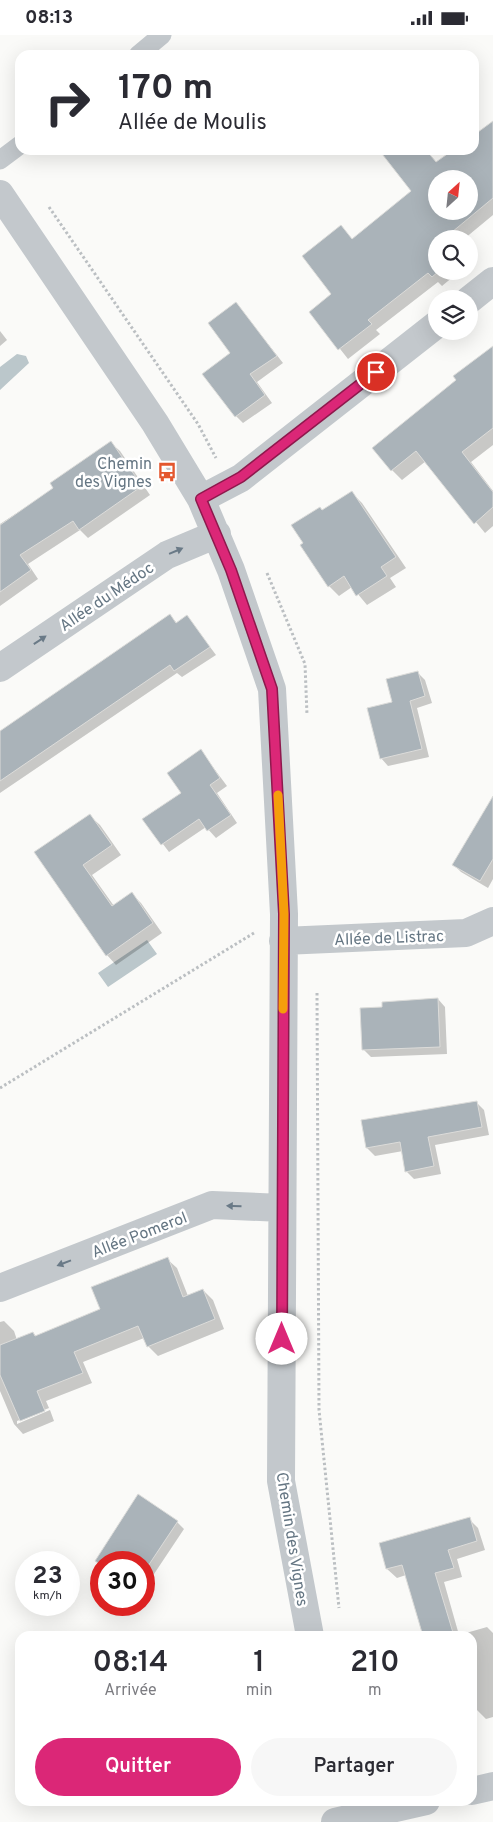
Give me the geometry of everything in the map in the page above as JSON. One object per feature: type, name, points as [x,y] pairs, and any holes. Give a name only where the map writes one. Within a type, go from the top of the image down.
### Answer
[{"type":"street","name":"Chemin des Vignes","points":[[0,194],[155,423],[201,499],[231,570],[272,689],[284,914],[280,1481],[309,1631]]},
{"type":"street","points":[[478,293],[493,281]]},
{"type":"street","points":[[201,499],[241,477],[428,331]]},
{"type":"street","name":"Allée du Médoc","points":[[0,668],[167,555],[216,534]]},
{"type":"street","name":"Allée de Listrac","points":[[283,941],[466,933],[493,921]]},
{"type":"street","name":"Allée Pomerol","points":[[0,1288],[212,1205],[282,1208]]},
{"type":"street","points":[[477,1790],[493,1787]]},
{"type":"street","points":[[343,1816],[398,1806]]},
{"type":"lane","points":[[144,50],[162,35]]},
{"type":"lane","points":[[0,160],[15,149]]},
{"type":"path","points":[[0,1088],[284,914]]},
{"type":"shaded area","points":[[17,354],[26,356],[29,363],[0,390],[0,367]]},
{"type":"shaded area","points":[[147,940],[157,954],[108,987],[98,973]]},
{"type":"building","points":[[493,121],[493,198],[478,210],[478,170],[428,170],[428,220],[466,220],[454,230],[428,230],[428,273],[368,320],[372,324],[338,350],[309,312],[331,294],[302,256],[341,225],[352,239],[411,191],[383,155],[430,155],[436,162],[446,155],[479,155],[479,131]]},
{"type":"building","points":[[236,302],[277,356],[250,374],[265,395],[235,417],[202,374],[230,353],[208,323]]},
{"type":"building","points":[[493,346],[493,428],[462,452],[493,492],[493,507],[474,524],[416,451],[391,471],[372,448],[456,380],[453,376]]},
{"type":"building","points":[[111,441],[142,486],[79,530],[73,521],[20,555],[31,570],[0,592],[0,525],[53,488],[50,483]]},
{"type":"building","points":[[352,491],[396,557],[381,567],[387,576],[356,596],[344,576],[328,587],[300,545],[303,543],[291,525],[320,507],[322,510]]},
{"type":"building","points":[[170,614],[176,623],[187,615],[210,647],[174,671],[170,665],[0,781],[0,731]]},
{"type":"building","points":[[418,671],[425,696],[410,701],[422,749],[380,759],[367,708],[392,702],[386,679]]},
{"type":"building","points":[[201,749],[220,778],[210,785],[231,815],[207,831],[199,819],[161,845],[142,819],[181,793],[167,773]]},
{"type":"building","points":[[493,796],[493,859],[480,881],[452,865]]},
{"type":"building","points":[[90,814],[112,845],[83,865],[112,906],[132,892],[153,923],[106,956],[34,852]]},
{"type":"building","points":[[438,998],[440,1047],[362,1050],[360,1008],[382,1007],[382,1002]]},
{"type":"building","points":[[477,1101],[482,1127],[428,1137],[434,1166],[405,1172],[400,1142],[366,1148],[361,1120]]},
{"type":"building","points":[[168,1257],[183,1297],[203,1289],[215,1319],[147,1347],[138,1326],[74,1352],[83,1373],[37,1391],[45,1411],[20,1421],[0,1375],[0,1345],[33,1332],[35,1336],[100,1309],[91,1287]]},
{"type":"building","points":[[138,1494],[178,1521],[155,1556],[155,1551],[101,1551]]},
{"type":"building","points":[[470,1517],[477,1541],[448,1550],[454,1568],[435,1573],[452,1631],[422,1631],[402,1565],[386,1569],[379,1543]]},
{"type":"slow traffic","points":[[278,795],[284,914],[283,1009]]},
{"type":"place","name":"Chemin des Vignes","points":[[167,472]]},
{"type":"route","points":[[282,1339],[284,914],[272,689],[231,570],[201,499],[241,477],[376,372]]}]
